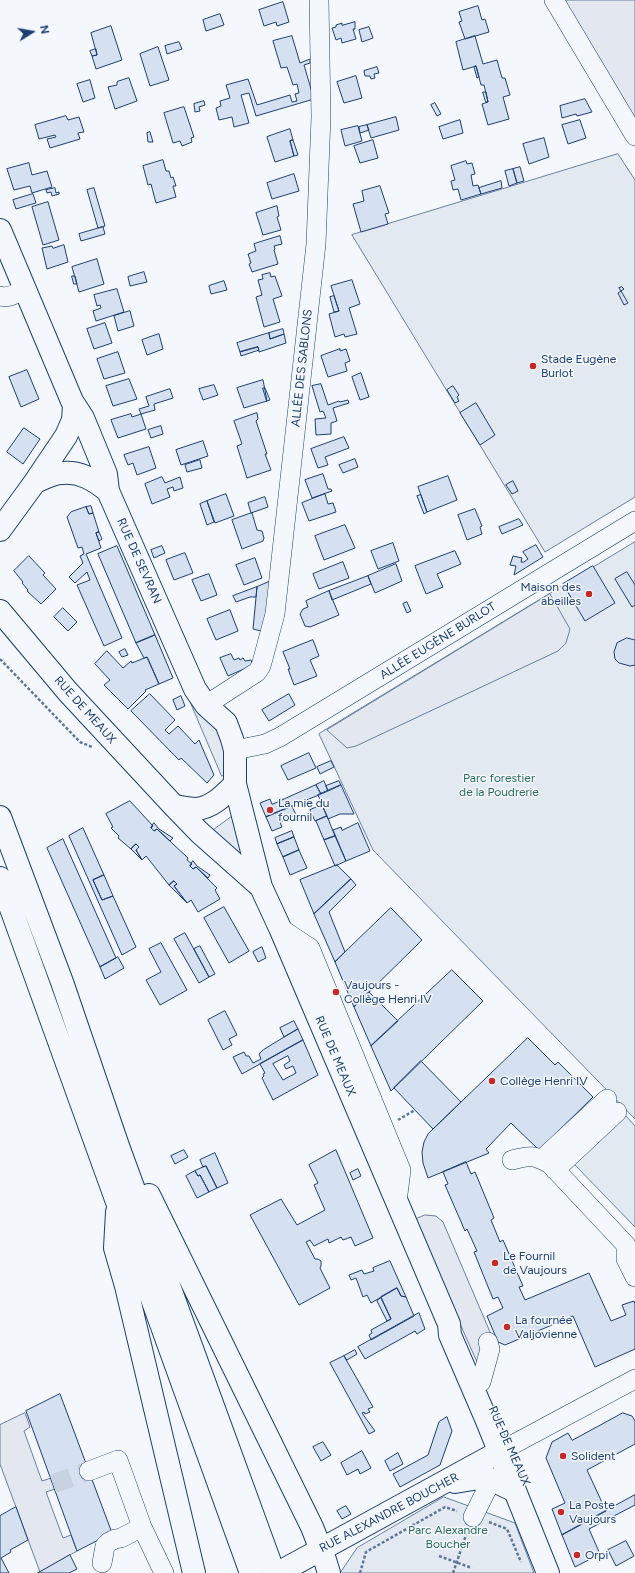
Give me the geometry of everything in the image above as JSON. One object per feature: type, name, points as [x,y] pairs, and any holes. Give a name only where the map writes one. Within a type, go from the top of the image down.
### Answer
[{"type":"main road","name":"RUE DE SEVRAN","points":[[0,230],[74,406],[84,418],[106,474],[108,490],[195,689],[206,705],[226,723],[235,750],[235,784]]},
{"type":"main road","points":[[0,530],[66,436],[73,420],[74,406]]},
{"type":"main road","points":[[35,482],[61,472],[81,474],[97,482],[108,490]]},
{"type":"main road","name":"RUE DE MEAUX","points":[[0,611],[68,692],[174,806],[199,832],[261,887]]},
{"type":"main road","points":[[174,806],[196,809],[207,806],[218,800],[235,784]]},
{"type":"main road","name":"RUE DE MEAUX","points":[[235,784],[261,887],[397,1202],[413,1230],[449,1324],[450,1335],[504,1442],[562,1573]]},
{"type":"main road","points":[[0,817],[62,982],[118,1146],[274,1573]]},
{"type":"main road","points":[[0,878],[118,1201],[251,1573]]},
{"type":"main road","points":[[118,1146],[147,1190],[321,1549],[329,1573]]},
{"type":"main road","points":[[118,1201],[115,1248],[126,1286],[194,1573]]},
{"type":"main road","name":"RUE DE MEAUX","points":[[449,1324],[457,1331],[481,1382],[504,1442],[509,1460],[555,1573]]},
{"type":"main road","name":"RUE DE MEAUX","points":[[504,1442],[515,1491],[548,1573]]},
{"type":"main road","name":"RUE ALEXANDRE BOUCHER","points":[[278,1573],[440,1484],[504,1442]]},
{"type":"main road","points":[[440,1484],[488,1478],[515,1491]]},
{"type":"street","name":"ALLÉE DES SABLONS","points":[[206,705],[258,672],[262,666],[275,614],[316,244],[321,118],[319,0]]},
{"type":"street","points":[[554,0],[635,136]]},
{"type":"street","points":[[0,296],[5,298],[25,289]]},
{"type":"street","name":"ALLÉE EUGÈNE BURLOT","points":[[235,750],[265,744],[280,737],[635,520]]},
{"type":"street","points":[[549,1164],[612,1105]]},
{"type":"street","points":[[512,1160],[523,1157],[537,1156],[549,1164],[626,1245],[626,1259],[635,1277]]},
{"type":"street","points":[[481,1382],[490,1349],[488,1342]]},
{"type":"street","points":[[504,1442],[634,1381]]},
{"type":"street","points":[[89,1471],[118,1460],[142,1527],[164,1573]]},
{"type":"street","points":[[473,1517],[488,1488]]},
{"type":"street","points":[[102,1563],[105,1546],[109,1542],[115,1538],[121,1538],[142,1527]]},
{"type":"path","points":[[360,1573],[366,1552],[445,1507],[506,1528],[523,1567]]},
{"type":"path","points":[[453,1573],[473,1517]]},
{"type":"path","points":[[439,1556],[472,1568]]},
{"type":"green space","name":"Stade Eugène Burlot","points":[[618,154],[635,180],[635,497],[545,552],[352,235]]},
{"type":"green space","name":"Parc forestier de la Poudrerie","points":[[635,542],[635,1119],[373,850],[319,734]]},
{"type":"green space","points":[[186,692],[225,733],[227,774],[222,776]]},
{"type":"green space","points":[[231,817],[237,817],[249,862],[208,834]]},
{"type":"green space","points":[[625,1115],[635,1126],[635,1227],[574,1164]]},
{"type":"green space","name":"Parc Alexandre Boucher","points":[[444,1497],[515,1523],[534,1573],[340,1573],[357,1548]]},
{"type":"shaded area","points":[[563,0],[635,0],[635,123]]},
{"type":"shaded area","points":[[550,594],[570,629],[566,643],[558,651],[356,746],[347,748],[327,730]]},
{"type":"shaded area","points":[[425,1215],[436,1216],[443,1222],[493,1339],[477,1362],[414,1220]]},
{"type":"shaded area","points":[[25,1413],[30,1427],[24,1431],[42,1481],[51,1478],[55,1489],[46,1492],[63,1538],[71,1535],[77,1551],[40,1572],[0,1464],[0,1425]]},
{"type":"building","points":[[283,2],[289,22],[277,26],[276,22],[264,26],[259,10]]},
{"type":"building","points":[[478,6],[482,20],[485,19],[489,32],[465,39],[459,22],[462,21],[459,12]]},
{"type":"building","points":[[220,14],[224,25],[206,31],[203,20]]},
{"type":"building","points":[[355,22],[355,29],[353,29],[356,39],[342,43],[341,38],[336,40],[332,28],[342,23],[342,25]]},
{"type":"building","points":[[111,26],[122,60],[96,69],[92,56],[97,55],[91,33]]},
{"type":"building","points":[[369,27],[373,38],[362,42],[359,30]]},
{"type":"building","points":[[292,36],[300,63],[310,59],[310,63],[304,65],[314,99],[256,116],[249,93],[241,95],[249,123],[234,127],[232,117],[219,120],[216,108],[221,106],[220,101],[230,98],[226,85],[248,79],[257,105],[290,95],[292,102],[297,101],[295,94],[299,93],[297,84],[293,85],[287,67],[281,68],[273,41]]},
{"type":"building","points":[[475,36],[483,64],[497,60],[502,78],[505,78],[510,95],[503,97],[509,119],[488,125],[482,104],[488,102],[484,85],[481,85],[476,66],[463,70],[456,42]]},
{"type":"building","points":[[179,42],[182,49],[167,54],[165,46]]},
{"type":"building","points":[[158,47],[169,80],[150,86],[140,54]]},
{"type":"building","points":[[96,49],[97,55],[92,56],[90,51]]},
{"type":"building","points":[[476,66],[479,77],[477,78],[474,67]]},
{"type":"building","points":[[377,67],[379,73],[374,74],[375,78],[371,79],[370,76],[365,76],[364,71]]},
{"type":"building","points":[[356,76],[362,98],[344,103],[337,82]]},
{"type":"building","points":[[129,78],[137,101],[115,109],[108,87],[117,85],[117,82]]},
{"type":"building","points":[[90,80],[95,98],[83,102],[77,84]]},
{"type":"building","points":[[483,92],[486,92],[488,102],[486,102]]},
{"type":"building","points":[[585,99],[592,112],[562,118],[560,106]]},
{"type":"building","points":[[204,101],[205,105],[199,107],[200,111],[195,112],[194,104]]},
{"type":"building","points":[[435,103],[441,114],[437,116],[431,105]]},
{"type":"building","points":[[184,107],[194,137],[191,138],[192,142],[182,146],[180,141],[173,143],[164,113]]},
{"type":"building","points":[[66,116],[68,120],[79,117],[84,132],[78,133],[80,139],[50,148],[47,139],[56,137],[55,135],[39,139],[35,125]]},
{"type":"building","points":[[396,117],[399,130],[371,138],[367,125]]},
{"type":"building","points":[[460,120],[463,133],[443,139],[439,127]]},
{"type":"building","points":[[580,120],[586,138],[568,144],[562,125]]},
{"type":"building","points":[[367,125],[369,130],[360,133],[359,127]]},
{"type":"building","points":[[358,126],[362,141],[345,146],[341,130]]},
{"type":"building","points":[[290,129],[293,140],[290,141],[294,156],[275,162],[267,137]]},
{"type":"building","points":[[150,132],[153,142],[148,142],[147,133]]},
{"type":"building","points":[[544,138],[549,157],[529,164],[523,144]]},
{"type":"building","points":[[293,140],[298,155],[294,156],[290,141]]},
{"type":"building","points":[[373,140],[378,158],[360,163],[354,146]]},
{"type":"building","points":[[163,160],[166,171],[169,171],[171,178],[173,177],[176,186],[173,186],[176,197],[156,203],[151,184],[148,185],[143,166]]},
{"type":"building","points":[[466,161],[467,164],[472,163],[475,174],[471,175],[473,186],[478,185],[481,194],[461,200],[458,189],[453,190],[451,181],[455,180],[451,166]]},
{"type":"building","points":[[29,163],[32,175],[47,171],[52,187],[32,193],[30,186],[14,190],[7,169]]},
{"type":"building","points":[[520,167],[524,181],[517,183],[513,169]]},
{"type":"building","points":[[513,169],[517,183],[509,186],[505,171]]},
{"type":"building","points":[[294,174],[299,191],[272,199],[267,183]]},
{"type":"building","points":[[501,181],[502,188],[481,194],[479,188]]},
{"type":"building","points":[[380,186],[389,213],[385,214],[388,224],[361,232],[353,204],[364,201],[362,191]]},
{"type":"building","points":[[55,188],[56,193],[59,192],[59,194],[52,196],[51,192],[47,193],[46,190]]},
{"type":"building","points":[[94,188],[105,226],[98,228],[87,190]]},
{"type":"building","points":[[33,194],[36,203],[16,209],[13,200]]},
{"type":"building","points":[[48,202],[59,240],[43,245],[32,207]]},
{"type":"building","points":[[277,206],[279,216],[277,217],[281,230],[263,235],[256,213]]},
{"type":"building","points":[[103,227],[105,234],[81,241],[79,234]]},
{"type":"building","points":[[280,236],[282,244],[274,246],[278,264],[252,272],[248,254],[256,251],[254,244]]},
{"type":"building","points":[[64,245],[68,262],[47,269],[42,248],[52,246],[53,248]]},
{"type":"building","points":[[97,259],[104,284],[79,292],[72,267]]},
{"type":"building","points":[[144,272],[147,282],[130,286],[128,277]]},
{"type":"building","points":[[270,273],[271,277],[275,276],[282,296],[273,299],[280,322],[264,327],[256,297],[262,295],[258,280],[263,279],[262,275]]},
{"type":"building","points":[[72,276],[75,276],[77,284],[74,284]]},
{"type":"building","points":[[352,280],[360,304],[349,308],[357,334],[345,337],[344,334],[335,337],[329,314],[339,311],[331,286]]},
{"type":"building","points":[[224,281],[227,290],[211,294],[209,286]]},
{"type":"building","points":[[622,287],[624,289],[621,291],[619,288]]},
{"type":"building","points":[[117,289],[124,312],[96,321],[93,311],[101,308],[100,305],[97,306],[94,295]]},
{"type":"building","points":[[621,291],[628,303],[624,305],[618,293]]},
{"type":"building","points":[[334,296],[339,311],[334,312],[330,297]]},
{"type":"building","points":[[130,311],[134,326],[118,331],[114,316]]},
{"type":"building","points":[[105,323],[112,343],[94,349],[87,329]]},
{"type":"building","points":[[283,329],[284,334],[270,339],[269,333]]},
{"type":"building","points":[[269,333],[270,339],[284,334],[286,343],[259,352],[258,347],[240,352],[237,343]]},
{"type":"building","points":[[159,334],[163,349],[147,355],[142,340]]},
{"type":"building","points":[[258,347],[259,350],[241,356],[240,352]]},
{"type":"building","points":[[340,349],[340,351],[346,349],[350,361],[345,363],[347,371],[328,377],[321,356]]},
{"type":"building","points":[[118,352],[125,373],[104,379],[97,359]]},
{"type":"building","points":[[27,370],[39,399],[21,407],[9,377]]},
{"type":"building","points":[[361,373],[369,397],[360,400],[352,377]]},
{"type":"building","points":[[129,379],[137,399],[113,406],[106,386]]},
{"type":"building","points":[[263,380],[267,401],[244,408],[237,388]]},
{"type":"building","points":[[321,384],[328,405],[339,401],[348,400],[349,403],[333,408],[337,421],[331,423],[331,434],[316,435],[315,419],[326,418],[323,411],[320,412],[312,386]]},
{"type":"building","points":[[214,385],[218,395],[203,400],[199,389]]},
{"type":"building","points":[[453,386],[459,395],[457,397],[459,401],[455,403],[447,390]]},
{"type":"building","points":[[263,388],[265,388],[270,400],[267,401]]},
{"type":"building","points":[[170,389],[173,398],[154,404],[155,410],[141,414],[139,409],[149,406],[146,397]]},
{"type":"building","points":[[476,403],[495,435],[480,445],[460,413]]},
{"type":"building","points":[[257,413],[258,419],[256,421],[271,470],[247,478],[237,446],[242,444],[234,421]]},
{"type":"building","points":[[131,414],[132,417],[141,414],[146,429],[118,438],[111,420]]},
{"type":"building","points":[[161,426],[163,434],[151,438],[148,430]]},
{"type":"building","points":[[24,428],[40,439],[23,464],[7,452]]},
{"type":"building","points":[[344,437],[349,448],[325,457],[328,465],[318,468],[311,449]]},
{"type":"building","points":[[203,441],[208,456],[181,465],[176,450]]},
{"type":"building","points":[[149,447],[156,468],[137,475],[133,463],[128,465],[124,455]]},
{"type":"building","points":[[355,459],[358,467],[343,473],[339,465]]},
{"type":"building","points":[[200,460],[202,468],[187,472],[185,465]]},
{"type":"building","points":[[323,474],[328,489],[331,489],[332,491],[312,498],[305,480]]},
{"type":"building","points":[[448,476],[457,500],[427,512],[418,487]]},
{"type":"building","points":[[162,477],[165,483],[180,477],[183,488],[174,491],[173,487],[167,489],[170,497],[152,504],[145,484]]},
{"type":"building","points":[[513,481],[518,491],[512,494],[506,485]]},
{"type":"building","points":[[226,494],[234,516],[215,523],[207,501]]},
{"type":"building","points":[[325,494],[328,504],[333,503],[336,512],[309,521],[302,503]]},
{"type":"building","points":[[421,495],[427,512],[424,514],[417,496]]},
{"type":"building","points":[[265,497],[268,507],[251,513],[248,503]]},
{"type":"building","points":[[207,501],[214,522],[207,525],[200,504]]},
{"type":"building","points":[[91,506],[93,513],[89,514],[86,507]]},
{"type":"building","points":[[86,507],[89,514],[93,513],[99,532],[96,533],[101,548],[86,554],[122,638],[104,646],[77,585],[90,580],[87,572],[75,583],[69,577],[83,563],[80,556],[84,554],[82,547],[78,548],[67,517],[71,512]]},
{"type":"building","points":[[475,509],[482,526],[480,527],[482,534],[467,540],[458,515]]},
{"type":"building","points":[[252,513],[257,530],[262,531],[264,538],[263,541],[242,549],[232,520]]},
{"type":"building","points":[[519,519],[523,525],[502,534],[499,527]]},
{"type":"building","points":[[345,525],[355,548],[324,560],[315,536]]},
{"type":"building","points":[[99,532],[102,539],[99,541],[96,533]]},
{"type":"building","points":[[393,543],[399,561],[378,569],[371,551]]},
{"type":"building","points":[[536,545],[543,557],[514,575],[516,566],[510,565],[513,556],[522,558],[521,562],[524,562],[528,559],[523,552]]},
{"type":"building","points":[[117,546],[155,635],[136,643],[98,554]]},
{"type":"building","points":[[162,546],[165,553],[154,558],[151,550]]},
{"type":"building","points":[[455,551],[461,564],[437,574],[443,587],[426,594],[415,566]]},
{"type":"building","points":[[185,553],[193,573],[174,580],[166,560]]},
{"type":"building","points":[[29,556],[45,573],[43,575],[56,589],[41,604],[27,591],[28,590],[22,583],[23,582],[14,571]]},
{"type":"building","points":[[255,558],[262,578],[244,585],[236,565]]},
{"type":"building","points":[[343,562],[349,578],[319,589],[313,574]]},
{"type":"building","points":[[396,564],[402,581],[375,593],[368,576]]},
{"type":"building","name":"Maison des abeilles","points":[[593,566],[615,603],[585,621],[563,584]]},
{"type":"building","points":[[627,572],[635,585],[635,605],[632,607],[615,579]]},
{"type":"building","points":[[209,574],[217,595],[201,601],[192,580]]},
{"type":"building","points":[[368,576],[371,584],[332,600],[329,591]]},
{"type":"building","points":[[271,581],[265,629],[261,631],[253,629],[257,587]]},
{"type":"building","points":[[257,587],[256,597],[250,597],[236,602],[233,596]]},
{"type":"building","points":[[329,591],[339,615],[310,627],[305,626],[300,614],[303,609],[308,607],[306,601]]},
{"type":"building","points":[[407,602],[411,611],[407,613],[403,604]]},
{"type":"building","points":[[63,608],[77,622],[68,631],[54,617]]},
{"type":"building","points":[[230,610],[238,631],[216,640],[207,619]]},
{"type":"building","points":[[155,635],[173,678],[159,684],[147,657],[144,658],[136,643]]},
{"type":"building","points":[[627,638],[635,640],[635,665],[630,666],[619,663],[615,659],[614,652],[617,643]]},
{"type":"building","points":[[313,640],[319,656],[310,660],[317,676],[294,685],[288,669],[290,669],[283,652]]},
{"type":"building","points":[[125,649],[128,655],[122,657],[119,652]]},
{"type":"building","points":[[107,651],[123,668],[131,661],[132,663],[147,657],[159,684],[145,690],[146,691],[128,709],[104,685],[110,680],[95,664]]},
{"type":"building","points":[[231,654],[234,660],[239,658],[240,660],[243,658],[245,661],[251,660],[253,665],[228,676],[220,658]]},
{"type":"building","points":[[150,694],[175,720],[165,730],[169,734],[178,726],[195,744],[199,740],[214,775],[207,783],[181,758],[179,760],[131,711]]},
{"type":"building","points":[[289,694],[295,705],[269,721],[262,710]]},
{"type":"building","points":[[181,696],[185,706],[177,710],[173,700]]},
{"type":"building","points":[[309,753],[316,768],[288,780],[281,766]]},
{"type":"building","points":[[331,761],[334,767],[320,774],[317,767]]},
{"type":"building","points":[[324,781],[328,791],[321,794],[316,785]]},
{"type":"building","points":[[339,781],[341,785],[328,791],[326,786]]},
{"type":"building","points":[[316,785],[321,794],[266,817],[260,803],[270,799],[272,804]]},
{"type":"building","points":[[341,785],[354,814],[340,814],[328,819],[318,795]]},
{"type":"building","points":[[130,801],[153,826],[151,828],[154,831],[157,829],[188,858],[187,860],[192,864],[190,866],[193,869],[196,867],[217,888],[215,890],[220,899],[198,912],[191,900],[187,903],[174,886],[177,884],[174,881],[169,885],[146,856],[142,860],[136,850],[139,847],[136,844],[131,849],[118,838],[119,836],[111,828],[113,827],[106,814]]},
{"type":"building","points":[[322,805],[327,816],[315,821],[310,810]]},
{"type":"building","points":[[292,806],[296,815],[280,822],[282,827],[272,831],[266,817]]},
{"type":"building","points":[[327,816],[335,836],[324,840],[316,821]]},
{"type":"building","points":[[154,823],[159,829],[173,838],[170,841],[157,829],[154,831],[151,828]]},
{"type":"building","points":[[358,823],[370,851],[346,861],[333,830],[341,827],[342,830]]},
{"type":"building","points":[[83,828],[104,875],[93,880],[102,900],[113,896],[136,947],[122,955],[69,836]]},
{"type":"building","points":[[292,831],[294,837],[277,844],[275,838]]},
{"type":"building","points":[[335,836],[346,861],[335,866],[324,840]]},
{"type":"building","points":[[294,837],[299,850],[283,857],[277,844]]},
{"type":"building","points":[[63,839],[116,958],[100,967],[47,848]]},
{"type":"building","points":[[136,844],[139,847],[136,850],[142,860],[131,849]]},
{"type":"building","points":[[299,850],[307,868],[290,875],[283,857]]},
{"type":"building","points":[[193,861],[197,866],[210,875],[208,878],[196,867],[193,869],[190,866]]},
{"type":"building","points":[[337,865],[351,879],[314,914],[300,880]]},
{"type":"building","points":[[104,875],[113,896],[102,900],[93,880]]},
{"type":"building","points":[[351,879],[356,885],[329,912],[345,952],[335,962],[314,914]]},
{"type":"building","points":[[174,881],[177,884],[174,886],[187,903],[169,885]]},
{"type":"building","points":[[224,907],[249,951],[229,963],[204,918]]},
{"type":"building","points":[[391,908],[422,940],[354,1007],[335,962]]},
{"type":"building","points":[[185,933],[209,977],[199,983],[174,939]]},
{"type":"building","points":[[161,943],[187,990],[160,1005],[146,980],[161,972],[149,949]]},
{"type":"building","points":[[200,946],[215,974],[209,977],[194,949]]},
{"type":"building","points":[[262,947],[266,958],[258,962],[253,952]]},
{"type":"building","points":[[118,957],[124,968],[105,979],[100,967]]},
{"type":"building","points":[[452,970],[483,1001],[391,1091],[371,1046]]},
{"type":"building","points":[[369,992],[398,1021],[371,1046],[354,1007]]},
{"type":"building","points":[[225,1011],[237,1035],[229,1039],[232,1045],[223,1050],[208,1020]]},
{"type":"building","points":[[294,1021],[298,1029],[284,1037],[280,1028]]},
{"type":"building","points":[[298,1029],[303,1040],[242,1074],[233,1057],[244,1052],[246,1056],[249,1056],[253,1063],[261,1059],[259,1054],[263,1050]]},
{"type":"building","points":[[528,1038],[555,1065],[558,1062],[593,1097],[539,1150],[511,1123],[486,1149],[489,1153],[428,1178],[423,1163],[422,1152],[424,1142],[428,1134]]},
{"type":"building","points":[[303,1040],[318,1075],[273,1100],[262,1078],[264,1076],[263,1074],[265,1073],[260,1064]],"holes":[[[288,1056],[290,1061],[284,1065],[286,1069],[293,1066],[296,1073],[283,1080],[273,1064]]]},
{"type":"building","points":[[421,1061],[461,1102],[433,1129],[394,1088]]},
{"type":"building","points":[[184,1150],[188,1157],[175,1164],[171,1156]]},
{"type":"building","points":[[336,1150],[373,1238],[355,1246],[351,1237],[343,1240],[341,1237],[329,1243],[328,1239],[314,1246],[310,1240],[306,1242],[315,1259],[321,1261],[320,1268],[330,1288],[299,1305],[250,1215],[281,1199],[297,1225],[325,1210],[314,1185],[318,1183],[309,1165]]},
{"type":"building","points":[[215,1153],[228,1183],[217,1188],[206,1166],[203,1167],[200,1160]]},
{"type":"building","name":"Le Fournil de Vaujours","points":[[466,1162],[471,1174],[475,1172],[494,1218],[491,1220],[500,1242],[503,1240],[523,1286],[519,1287],[525,1300],[589,1273],[611,1321],[626,1315],[622,1305],[634,1301],[635,1349],[595,1367],[573,1316],[505,1345],[498,1342],[487,1316],[503,1308],[498,1297],[493,1299],[474,1252],[477,1251],[467,1229],[465,1231],[445,1185],[448,1184],[443,1172]]},
{"type":"building","points":[[206,1166],[217,1188],[209,1192],[200,1175],[198,1176],[195,1171]]},
{"type":"building","points":[[358,1169],[361,1176],[353,1180],[350,1173]]},
{"type":"building","points":[[195,1171],[198,1176],[200,1175],[209,1192],[197,1198],[186,1176]]},
{"type":"building","points":[[390,1261],[406,1297],[401,1296],[397,1288],[371,1303],[367,1295],[363,1297],[356,1278],[351,1280],[349,1275],[362,1270],[364,1274],[374,1271],[373,1268]]},
{"type":"building","points":[[397,1288],[401,1296],[406,1297],[414,1316],[371,1340],[369,1335],[372,1333],[371,1330],[391,1319],[381,1297]]},
{"type":"building","points":[[381,1298],[391,1319],[387,1321],[377,1301]]},
{"type":"building","points":[[419,1313],[425,1329],[417,1334],[415,1331],[365,1359],[358,1347]]},
{"type":"building","points":[[355,1350],[357,1354],[347,1360],[344,1356]]},
{"type":"building","points":[[344,1356],[373,1407],[368,1409],[370,1412],[365,1414],[364,1412],[362,1413],[375,1431],[369,1434],[330,1363]]},
{"type":"building","points":[[60,1394],[112,1533],[77,1551],[26,1411]]},
{"type":"building","points":[[623,1413],[632,1416],[635,1421],[635,1444],[587,1470],[606,1511],[562,1535],[552,1509],[565,1503],[546,1458],[552,1442],[568,1433],[572,1440]]},
{"type":"building","points":[[447,1417],[452,1431],[440,1465],[400,1487],[393,1474],[428,1455],[439,1422]]},
{"type":"building","points":[[323,1442],[331,1455],[321,1461],[313,1447]]},
{"type":"building","points":[[362,1451],[371,1468],[360,1474],[358,1469],[347,1475],[341,1463]]},
{"type":"building","points":[[398,1453],[403,1464],[390,1471],[385,1461]]},
{"type":"building","points":[[635,1495],[635,1505],[589,1529],[600,1554],[575,1567],[562,1535]]},
{"type":"building","points":[[346,1506],[351,1514],[342,1519],[337,1511]]},
{"type":"building","points":[[16,1507],[28,1540],[10,1550],[11,1552],[1,1558],[9,1573],[0,1573],[0,1516]]},
{"type":"building","points":[[626,1541],[634,1556],[616,1566],[608,1550]]},
{"type":"building","points":[[70,1555],[77,1569],[69,1573],[38,1573]]},
{"type":"tunnel","points":[[53,1484],[89,1471]]},
{"type":"place","name":"Stade Eugène Burlot","points":[[533,366]]},
{"type":"place","name":"Maison des abeilles","points":[[589,594]]},
{"type":"place","name":"La mie du fournil","points":[[270,810]]},
{"type":"place","name":"Vaujours - Collège Henri IV","points":[[336,992]]},
{"type":"place","name":"Collège Henri IV","points":[[492,1081]]},
{"type":"place","name":"Le Fournil de Vaujours","points":[[495,1263]]},
{"type":"place","name":"La fournée Valjovienne","points":[[507,1327]]},
{"type":"place","name":"Solident","points":[[563,1456]]},
{"type":"place","name":"La Poste Vaujours","points":[[561,1512]]},
{"type":"place","name":"Orpi","points":[[577,1555]]}]
